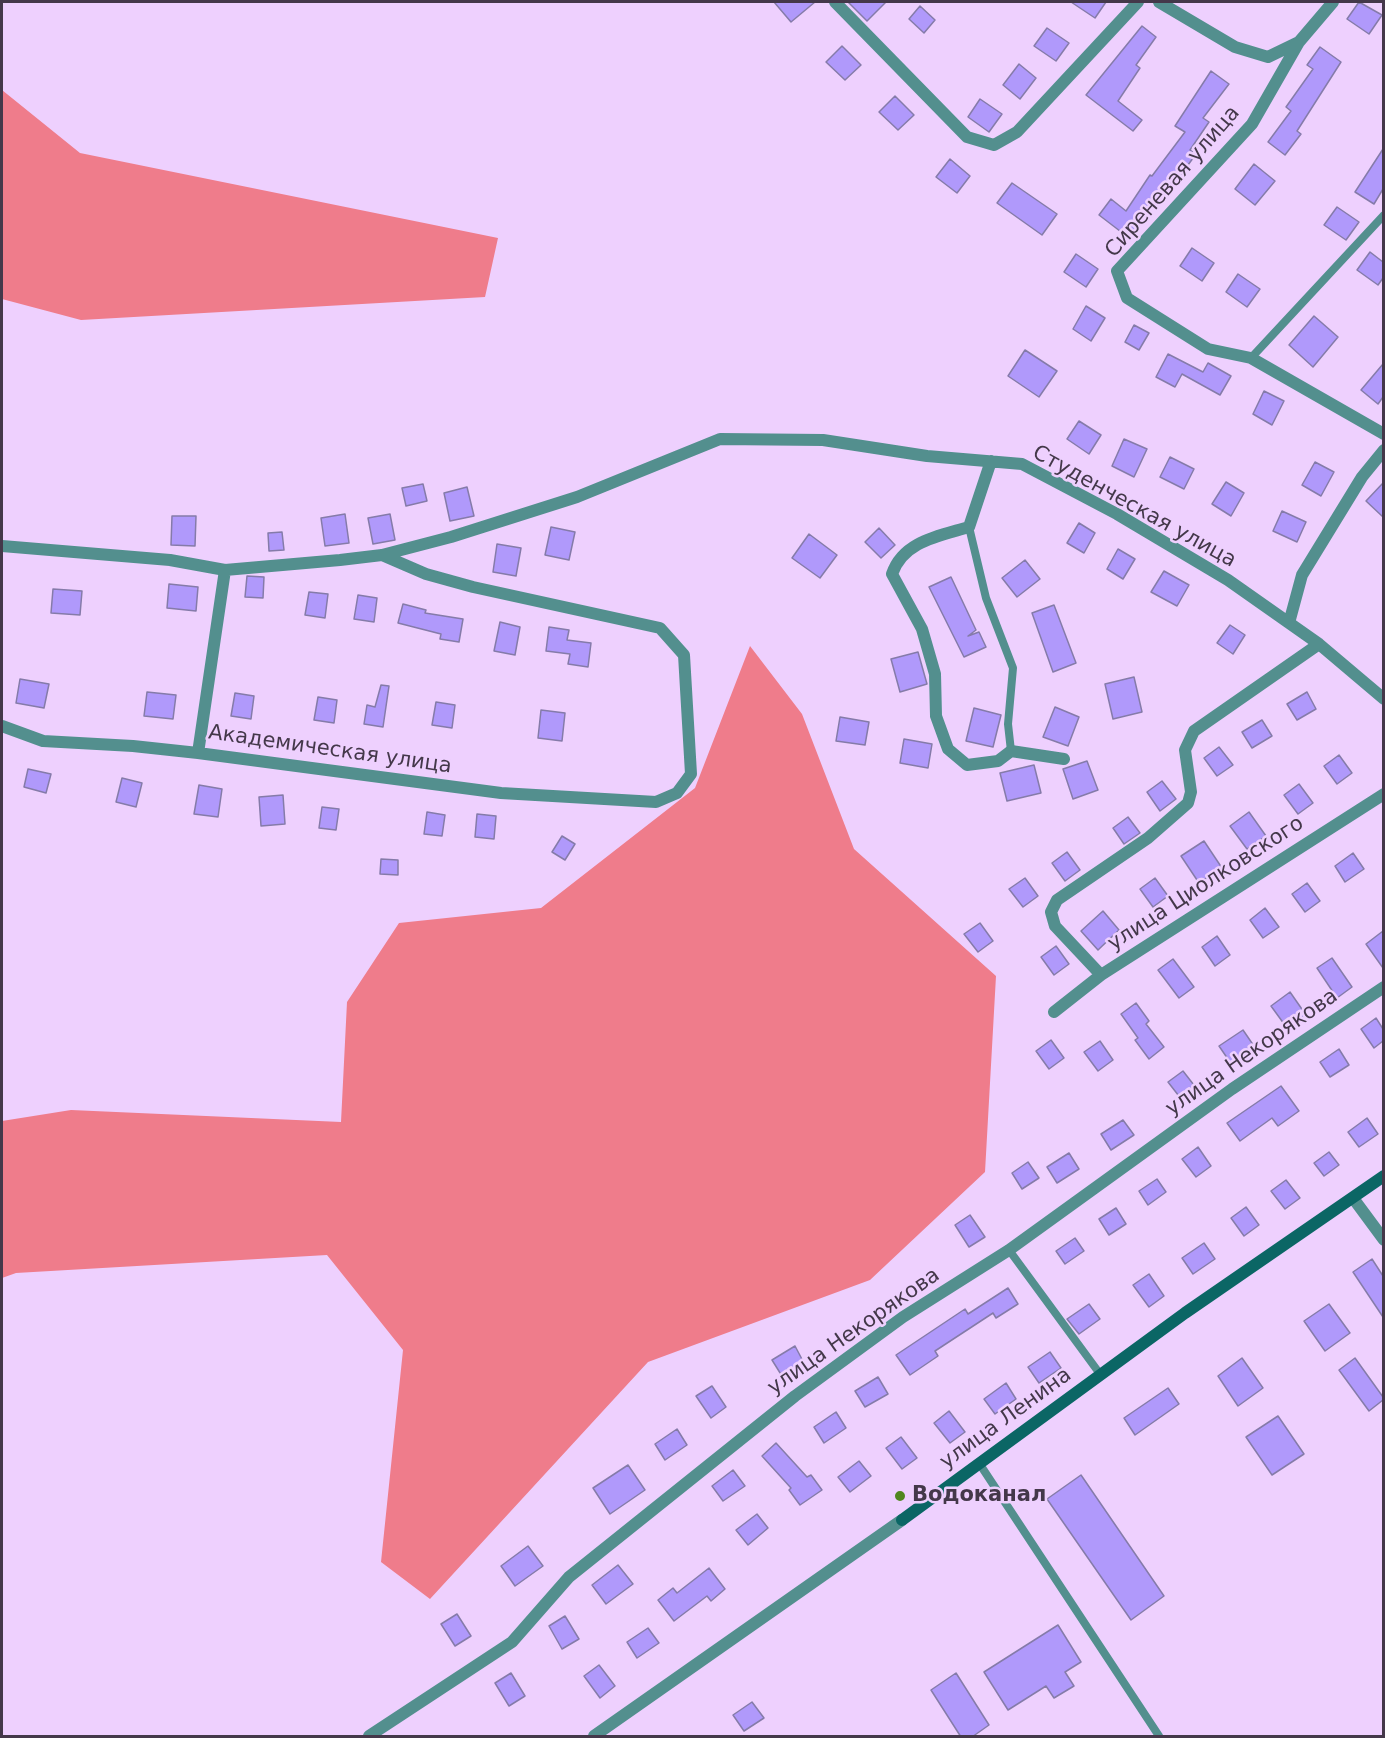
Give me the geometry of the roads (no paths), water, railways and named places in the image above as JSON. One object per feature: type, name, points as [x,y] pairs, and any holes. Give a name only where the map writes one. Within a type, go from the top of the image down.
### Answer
[{"type":"street","points":[[835,2],[967,137],[994,145],[1017,132],[1138,2]]},
{"type":"street","points":[[1159,2],[1235,47],[1268,57],[1299,42]]},
{"type":"street","name":"Сиреневая улица","points":[[1333,2],[1299,42],[1252,124],[1117,271],[1127,298],[1208,349],[1251,358],[1383,434]]},
{"type":"street","name":"Студенческая улица","points":[[382,555],[451,537],[577,498],[720,439],[823,440],[927,456],[1022,464],[1117,514],[1228,580],[1319,644],[1383,699]]},
{"type":"street","points":[[1288,623],[1302,575],[1362,477],[1383,450]]},
{"type":"street","points":[[991,461],[969,527],[919,542],[897,560],[892,574],[922,629],[935,674],[936,716],[948,749],[967,765],[998,761],[1011,751],[1064,759]]},
{"type":"street","points":[[2,546],[170,560],[225,570],[382,555]]},
{"type":"street","name":"Академическая улица","points":[[2,726],[43,741],[133,746],[198,753],[501,793],[656,802],[677,793],[691,774],[684,655],[660,628],[473,587],[426,574],[382,555]]},
{"type":"street","points":[[198,753],[225,570]]},
{"type":"street","points":[[1101,975],[1055,927],[1051,912],[1057,900],[1148,838],[1188,803],[1191,792],[1185,750],[1194,731],[1319,644]]},
{"type":"street","name":"улица Циолковского","points":[[1054,1012],[1101,975],[1383,794]]},
{"type":"street","name":"улица Некорякова","points":[[369,1737],[512,1642],[569,1577],[795,1396],[903,1317],[1009,1250],[1232,1089],[1383,987]]},
{"type":"street","name":"улица Ленина","points":[[594,1737],[902,1520],[1100,1374],[1383,1176]]},
{"type":"street","points":[[1353,1198],[1383,1240]]},
{"type":"lane","points":[[1251,358],[1383,215]]},
{"type":"lane","points":[[969,527],[986,598],[1013,668],[1008,724],[1011,751]]},
{"type":"lane","points":[[1009,1250],[1100,1374]]},
{"type":"lane","points":[[980,1462],[1160,1737]]},
{"type":"place","name":"Водоканал","points":[[900,1496]]}]
